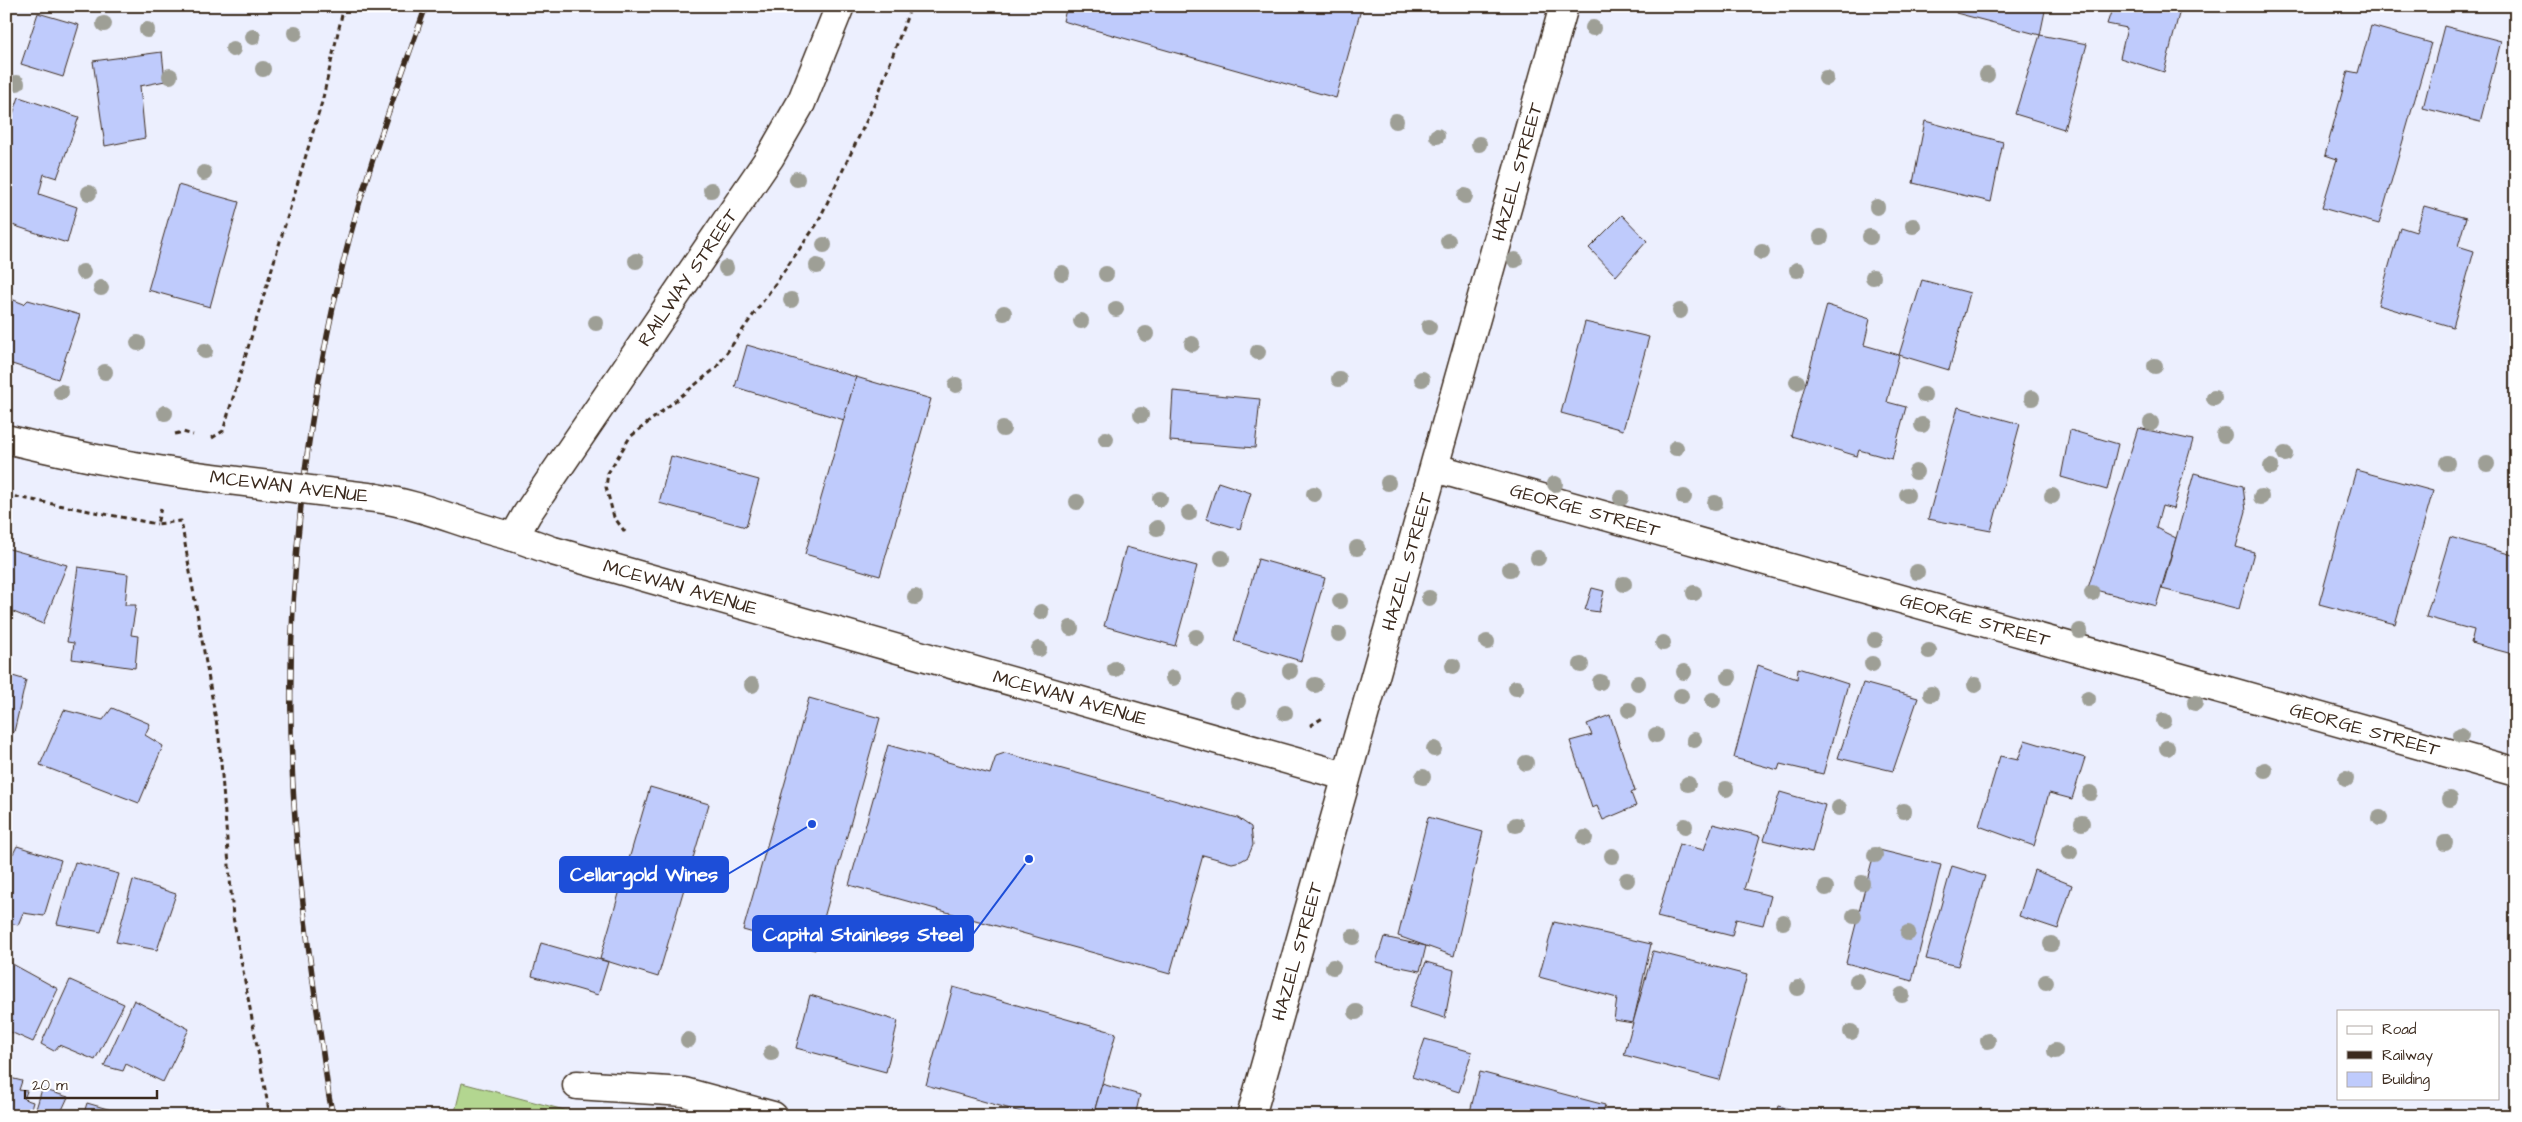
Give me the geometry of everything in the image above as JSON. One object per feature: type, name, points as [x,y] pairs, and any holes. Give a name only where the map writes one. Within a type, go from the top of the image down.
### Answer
[{"type":"street","name":"RAILWAY STREET","points":[[514,537],[527,514],[770,157],[801,103],[840,6]]},
{"type":"street","name":"HAZEL STREET","points":[[1251,1116],[1564,6]]},
{"type":"street","name":"MCEWAN AVENUE","points":[[6,439],[84,458],[168,472],[376,498],[410,505],[553,551],[1346,776]]},
{"type":"street","name":"GEORGE STREET","points":[[1435,468],[2516,772]]},
{"type":"street","points":[[577,1085],[684,1092],[773,1116]]},
{"type":"path","points":[[208,439],[223,431],[322,102],[344,6]]},
{"type":"path","points":[[630,539],[614,517],[606,487],[608,473],[630,437],[716,368],[817,224],[875,103],[911,6]]},
{"type":"path","points":[[158,524],[173,436],[176,433],[183,432],[200,437]]},
{"type":"path","points":[[6,495],[158,524],[181,521],[219,736],[232,917],[270,1116]]},
{"type":"path","points":[[1306,728],[1325,716]]},
{"type":"green space","points":[[462,1083],[587,1116],[454,1116]]},
{"type":"building","points":[[1067,6],[1362,6],[1336,98],[1063,21]]},
{"type":"building","points":[[1958,6],[2046,6],[2040,35],[1956,13]]},
{"type":"building","points":[[2113,6],[2181,6],[2164,72],[2120,58],[2127,28],[2107,24]]},
{"type":"building","points":[[38,13],[79,25],[63,77],[21,64]]},
{"type":"building","points":[[2371,26],[2431,43],[2379,224],[2322,208],[2337,159],[2325,155],[2348,71],[2358,73]]},
{"type":"building","points":[[2444,26],[2501,41],[2480,122],[2423,108]]},
{"type":"building","points":[[2040,35],[2087,44],[2064,129],[2015,114]]},
{"type":"building","points":[[162,52],[165,81],[140,86],[145,138],[105,146],[93,61]]},
{"type":"building","points":[[19,97],[79,117],[57,178],[44,174],[39,194],[77,207],[67,243],[6,223],[6,134]]},
{"type":"building","points":[[1925,121],[2003,142],[1991,202],[1913,183]]},
{"type":"building","points":[[178,185],[239,202],[210,307],[148,290]]},
{"type":"building","points":[[2424,206],[2466,218],[2458,246],[2474,251],[2453,327],[2378,305],[2400,227],[2416,232]]},
{"type":"building","points":[[1622,215],[1647,241],[1616,276],[1589,248]]},
{"type":"building","points":[[1922,280],[1970,293],[1949,370],[1899,355]]},
{"type":"building","points":[[6,297],[24,304],[28,300],[80,315],[58,379],[6,362]]},
{"type":"building","points":[[1827,305],[1870,319],[1864,345],[1899,355],[1887,402],[1906,407],[1892,459],[1859,450],[1857,456],[1791,436]]},
{"type":"building","points":[[1585,322],[1649,337],[1623,430],[1561,413]]},
{"type":"building","points":[[747,345],[856,377],[844,420],[735,387]]},
{"type":"building","points":[[856,377],[931,399],[880,576],[805,554]]},
{"type":"building","points":[[1173,391],[1260,399],[1255,448],[1170,441]]},
{"type":"building","points":[[1958,407],[2020,424],[1991,531],[1928,519]]},
{"type":"building","points":[[2138,428],[2193,440],[2173,509],[2162,506],[2156,528],[2176,538],[2156,606],[2088,588]]},
{"type":"building","points":[[2070,430],[2118,444],[2107,490],[2061,477]]},
{"type":"building","points":[[671,456],[759,480],[746,527],[659,503]]},
{"type":"building","points":[[2356,470],[2433,491],[2395,624],[2319,604]]},
{"type":"building","points":[[2194,473],[2243,486],[2246,511],[2236,547],[2254,552],[2239,609],[2162,589]]},
{"type":"building","points":[[1218,482],[1251,493],[1240,529],[1206,519]]},
{"type":"building","points":[[2450,537],[2516,556],[2516,655],[2471,643],[2474,630],[2426,617]]},
{"type":"building","points":[[1126,547],[1197,566],[1175,646],[1104,626]]},
{"type":"building","points":[[6,548],[67,565],[43,624],[6,609]]},
{"type":"building","points":[[1258,559],[1325,578],[1301,661],[1234,641]]},
{"type":"building","points":[[78,567],[128,574],[125,605],[136,605],[131,635],[138,636],[135,668],[72,659],[74,643],[67,642]]},
{"type":"building","points":[[1592,588],[1604,591],[1599,612],[1585,610]]},
{"type":"building","points":[[1758,665],[1797,679],[1798,668],[1848,684],[1823,774],[1780,764],[1778,770],[1734,758]]},
{"type":"building","points":[[6,674],[26,680],[14,732],[6,736]]},
{"type":"building","points":[[1863,683],[1918,698],[1893,771],[1838,758]]},
{"type":"building","points":[[809,698],[880,718],[815,950],[743,930]]},
{"type":"building","points":[[112,708],[150,724],[145,735],[163,746],[139,803],[40,765],[64,710],[103,720]]},
{"type":"building","points":[[1610,715],[1635,791],[1631,793],[1636,806],[1603,820],[1597,806],[1592,808],[1570,741],[1592,735],[1587,724]]},
{"type":"building","points":[[2025,740],[2085,758],[2072,799],[2049,793],[2034,846],[1979,826],[2000,756],[2018,760]]},
{"type":"building","points":[[888,745],[990,774],[996,756],[1005,753],[1238,818],[1251,827],[1253,845],[1248,857],[1232,863],[1203,855],[1170,974],[849,885]]},
{"type":"building","points":[[650,787],[709,804],[658,977],[600,959]]},
{"type":"building","points":[[1780,792],[1825,805],[1812,852],[1764,840]]},
{"type":"building","points":[[1428,817],[1483,832],[1454,956],[1398,936]]},
{"type":"building","points":[[1713,824],[1760,836],[1744,889],[1771,896],[1763,925],[1736,919],[1732,936],[1657,917],[1679,844],[1704,850]]},
{"type":"building","points":[[17,846],[61,860],[44,916],[23,913],[18,925],[6,922],[6,852],[13,854]]},
{"type":"building","points":[[1875,849],[1941,865],[1912,981],[1846,963]]},
{"type":"building","points":[[75,862],[119,874],[101,932],[57,924]]},
{"type":"building","points":[[1952,866],[1985,876],[1958,966],[1926,959]]},
{"type":"building","points":[[2034,870],[2072,885],[2058,929],[2019,916]]},
{"type":"building","points":[[133,880],[176,894],[157,950],[116,942]]},
{"type":"building","points":[[1554,922],[1651,944],[1633,1023],[1614,1020],[1617,998],[1539,977]]},
{"type":"building","points":[[1384,937],[1426,946],[1420,971],[1376,962]]},
{"type":"building","points":[[541,943],[608,962],[598,995],[532,976]]},
{"type":"building","points":[[1653,951],[1747,975],[1719,1080],[1624,1055]]},
{"type":"building","points":[[7,961],[58,989],[33,1042],[6,1030]]},
{"type":"building","points":[[1426,962],[1454,970],[1445,1018],[1409,1007]]},
{"type":"building","points":[[70,980],[124,1004],[95,1060],[59,1045],[54,1051],[41,1044]]},
{"type":"building","points":[[953,987],[1116,1033],[1093,1116],[1035,1116],[926,1085]]},
{"type":"building","points":[[810,995],[898,1021],[886,1072],[796,1048]]},
{"type":"building","points":[[134,1000],[189,1029],[163,1082],[126,1064],[123,1071],[104,1066]]},
{"type":"building","points":[[1425,1039],[1472,1052],[1459,1092],[1412,1077]]},
{"type":"building","points":[[1480,1072],[1605,1105],[1602,1116],[1469,1116]]},
{"type":"building","points":[[6,1077],[22,1081],[19,1090],[27,1091],[24,1099],[33,1102],[29,1116],[6,1116]]},
{"type":"building","points":[[1102,1084],[1140,1095],[1135,1116],[1093,1116]]},
{"type":"building","points":[[42,1089],[68,1097],[62,1110],[75,1116],[34,1116]]},
{"type":"building","points":[[87,1103],[118,1112],[116,1116],[83,1116]]},
{"type":"building","points":[[1779,1106],[1814,1116],[1776,1116]]},
{"type":"railway","points":[[333,1116],[304,914],[294,804],[291,670],[298,536],[315,403],[327,337],[349,238],[369,171],[426,6]]},
{"type":"place","name":"Cellargold Wines","points":[[812,824]]},
{"type":"place","name":"Capital Stainless Steel","points":[[1029,859]]}]
